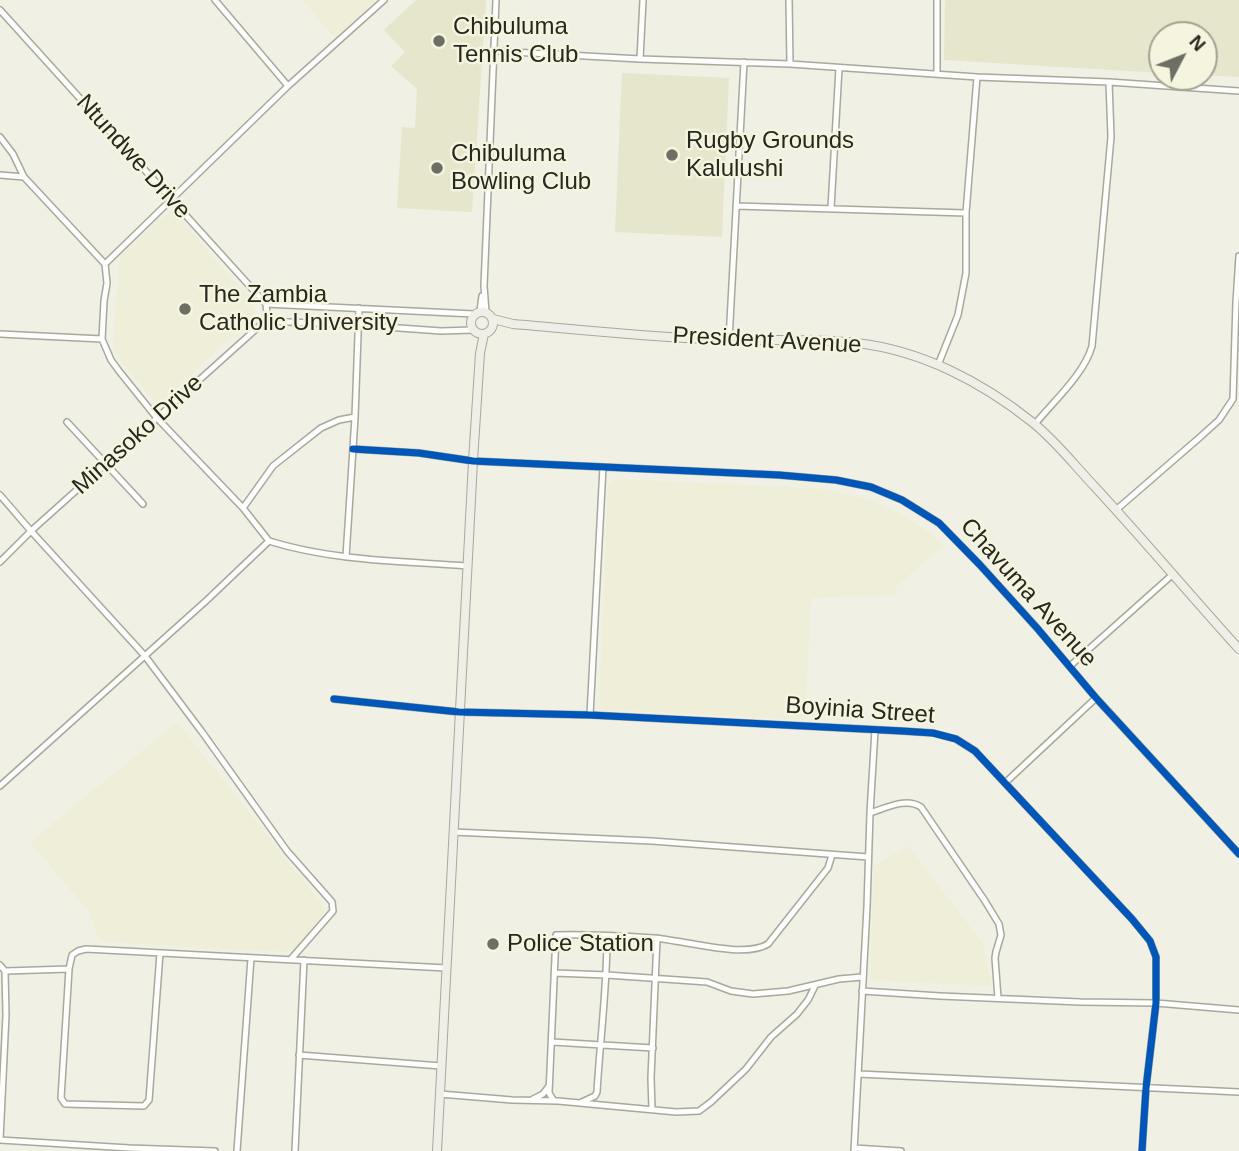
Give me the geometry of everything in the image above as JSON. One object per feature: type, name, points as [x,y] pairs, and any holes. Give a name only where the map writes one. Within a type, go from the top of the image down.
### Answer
[{"type":"street","points":[[215,0],[288,86]]},
{"type":"street","points":[[105,264],[288,86],[384,0]]},
{"type":"street","points":[[483,314],[496,0]]},
{"type":"street","points":[[640,59],[643,0]]},
{"type":"street","points":[[789,0],[790,64]]},
{"type":"street","points":[[937,0],[937,74]]},
{"type":"street","name":"Ntundwe Drive","points":[[0,10],[266,304]]},
{"type":"street","points":[[494,51],[790,64],[1239,91]]},
{"type":"street","points":[[729,340],[744,62]]},
{"type":"street","points":[[831,208],[839,68]]},
{"type":"street","points":[[938,365],[958,315],[966,273],[966,213],[977,77]]},
{"type":"street","points":[[1035,424],[1080,371],[1092,346],[1111,137],[1109,82]]},
{"type":"street","points":[[0,137],[13,154],[24,177],[105,264],[107,283],[102,339],[118,371],[156,417],[243,508],[269,541],[297,550],[346,557],[467,566]]},
{"type":"street","points":[[0,175],[24,177]]},
{"type":"street","points":[[736,206],[966,213]]},
{"type":"street","points":[[1116,510],[1219,420],[1236,401],[1239,259]]},
{"type":"street","points":[[266,304],[483,314],[493,323],[481,332],[265,321],[266,304]]},
{"type":"street","points":[[346,557],[359,308]]},
{"type":"street","points":[[481,332],[470,322],[483,314]]},
{"type":"street","name":"President Avenue","points":[[483,314],[513,324],[640,335],[858,343],[888,349],[938,365],[976,383],[1035,424],[1116,510],[1239,649]]},
{"type":"street","name":"Minasoko Drive","points":[[0,562],[104,464],[265,321]]},
{"type":"street","name":"President Avenue","points":[[481,332],[513,324]]},
{"type":"street","points":[[437,1151],[481,332]]},
{"type":"street","points":[[0,334],[102,339]]},
{"type":"street","points":[[243,508],[273,466],[282,458],[321,428],[355,417]]},
{"type":"street","points":[[67,422],[143,504]]},
{"type":"street","name":"Chavuma Avenue","points":[[353,449],[419,453],[473,461],[836,480],[871,487],[902,500],[939,523],[988,574],[1096,698],[1239,854]]},
{"type":"street","points":[[590,715],[603,467]]},
{"type":"street","points":[[0,495],[145,656],[287,851],[332,902],[333,911],[291,959]]},
{"type":"street","points":[[0,786],[269,541]]},
{"type":"street","points":[[1070,666],[1172,575]]},
{"type":"street","points":[[1006,782],[1096,698]]},
{"type":"street","name":"Boyinia Street","points":[[334,699],[459,712],[590,715],[933,733],[956,739],[975,751],[1006,782],[1150,942],[1156,957],[1156,1003],[1142,1151]]},
{"type":"street","points":[[876,730],[854,1150],[901,1151]]},
{"type":"street","points":[[870,813],[906,802],[921,807],[999,924],[1001,935],[995,958],[998,998]]},
{"type":"street","points":[[453,832],[652,841],[868,857]]},
{"type":"street","points":[[554,1101],[549,1093],[549,1086],[556,935],[657,938],[732,949],[762,948],[828,868],[832,855]]},
{"type":"street","points":[[578,1103],[597,1094],[607,975],[607,937]]},
{"type":"street","points":[[652,1109],[657,938]]},
{"type":"street","points":[[160,953],[149,1100],[144,1106],[65,1104],[61,1098],[69,969],[72,955],[81,950],[160,953],[251,958],[291,959],[446,968]]},
{"type":"street","points":[[237,1151],[251,958]]},
{"type":"street","points":[[295,1151],[304,960]]},
{"type":"street","points":[[0,965],[5,971],[0,1140],[129,1149],[215,1151]]},
{"type":"street","points":[[5,971],[69,969]]},
{"type":"street","points":[[554,973],[707,982],[722,989],[743,993],[770,994],[862,976]]},
{"type":"street","points":[[440,1094],[676,1112],[699,1111],[746,1069],[771,1037],[797,1014],[815,986]]},
{"type":"street","points":[[862,991],[1080,1002],[1156,1003],[1239,1010]]},
{"type":"street","points":[[552,1042],[653,1048]]},
{"type":"street","points":[[299,1055],[441,1066]]},
{"type":"street","points":[[859,1074],[1239,1091]]},
{"type":"street","points":[[529,1100],[542,1094],[549,1086]]},
{"type":"shaded area","points":[[302,0],[383,0],[337,41]]},
{"type":"shaded area","points":[[416,0],[486,0],[472,212],[397,208],[402,127],[415,128],[417,89],[391,66],[405,52],[384,30]]},
{"type":"shaded area","points":[[945,0],[1239,0],[1239,77],[1218,76],[1218,21],[1148,21],[1148,72],[944,60]]},
{"type":"shaded area","name":"Rugby Grounds Kalulushi","points":[[622,73],[729,78],[722,237],[615,232]]},
{"type":"shaded area","name":"The Zambia Catholic University","points":[[172,209],[253,303],[254,315],[158,406],[119,359],[113,344],[120,256]]},
{"type":"shaded area","points":[[615,479],[814,488],[842,493],[870,500],[901,514],[944,545],[897,586],[895,595],[811,598],[805,720],[599,709],[608,487]]},
{"type":"shaded area","points":[[177,722],[321,903],[325,911],[296,952],[100,941],[88,911],[30,842]]},
{"type":"shaded area","points":[[908,846],[982,942],[992,986],[870,980],[874,866]]},
{"type":"cycle path","points":[[353,449],[419,453],[473,461],[836,480],[871,487],[902,500],[939,523],[980,565],[1096,698],[1239,854]]},
{"type":"cycle path","points":[[334,699],[459,712],[590,715],[902,731],[933,733],[956,739],[975,751],[1150,941],[1156,957],[1156,1003],[1142,1151]]},
{"type":"place","name":"Chibuluma Tennis Club","points":[[439,41]]},
{"type":"place","name":"Rugby Grounds Kalulushi","points":[[672,155]]},
{"type":"place","name":"Chibuluma Bowling Club","points":[[437,168]]},
{"type":"place","name":"The Zambia Catholic University","points":[[185,309]]},
{"type":"place","name":"Police Station","points":[[493,944]]}]
